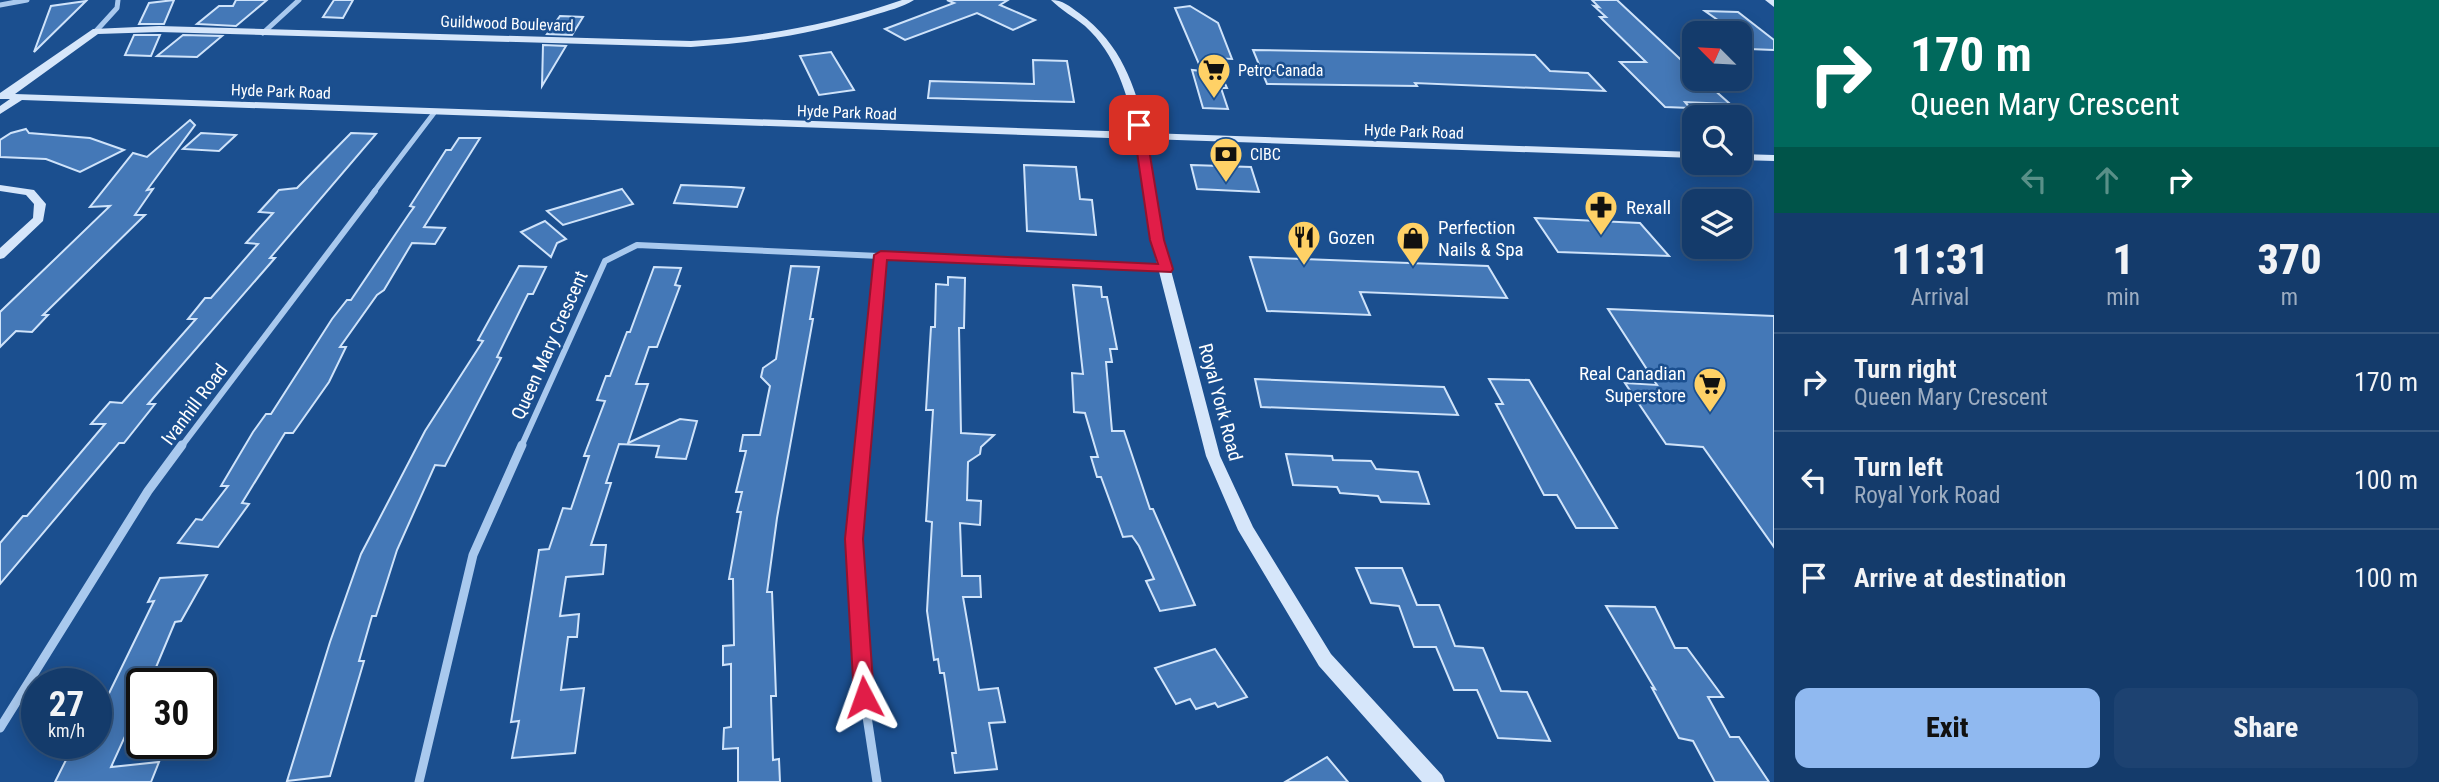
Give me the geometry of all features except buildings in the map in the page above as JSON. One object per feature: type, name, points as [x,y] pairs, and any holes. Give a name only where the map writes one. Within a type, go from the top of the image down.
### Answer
[{"type":"street","points":[[0,5],[27,0]]},
{"type":"street","points":[[3,96],[96,31],[117,8],[118,0]]},
{"type":"street","points":[[263,33],[299,0]]},
{"type":"street","name":"Guildwood Boulevard","points":[[96,31],[159,29],[704,44],[772,38],[819,30],[908,0]]},
{"type":"street","name":"Royal York Road","points":[[1055,0],[1089,25],[1113,52],[1132,96],[1143,138],[1157,240],[1213,456],[1246,530],[1325,660],[1434,782]]},
{"type":"street","points":[[1769,0],[1774,4]]},
{"type":"street","name":"Hyde Park Road","points":[[3,96],[1143,138],[1682,155]]},
{"type":"street","points":[[0,111],[19,97]]},
{"type":"street","name":"Ivanhill Road","points":[[0,728],[148,491],[434,113]]},
{"type":"street","points":[[1752,157],[1774,158]]},
{"type":"street","points":[[0,188],[30,192],[40,204],[39,219],[0,255]]},
{"type":"street","name":"Queen Mary Crescent","points":[[419,782],[474,555],[605,261],[637,245],[1166,269]]},
{"type":"street","points":[[877,782],[864,697],[854,539],[881,255]]},
{"type":"place","name":"Petro-Canada","points":[[1214,100]]},
{"type":"place","name":"CIBC","points":[[1226,184]]},
{"type":"place","name":"Rexall","points":[[1601,237]]},
{"type":"place","name":"Gozen","points":[[1304,267]]},
{"type":"place","name":"Perfection Nails & Spa","points":[[1413,268]]},
{"type":"place","name":"Real Canadian Superstore","points":[[1710,414]]},
{"type":"route","points":[[864,697],[854,539],[881,255],[1166,269],[1157,240],[1139,125]]}]
